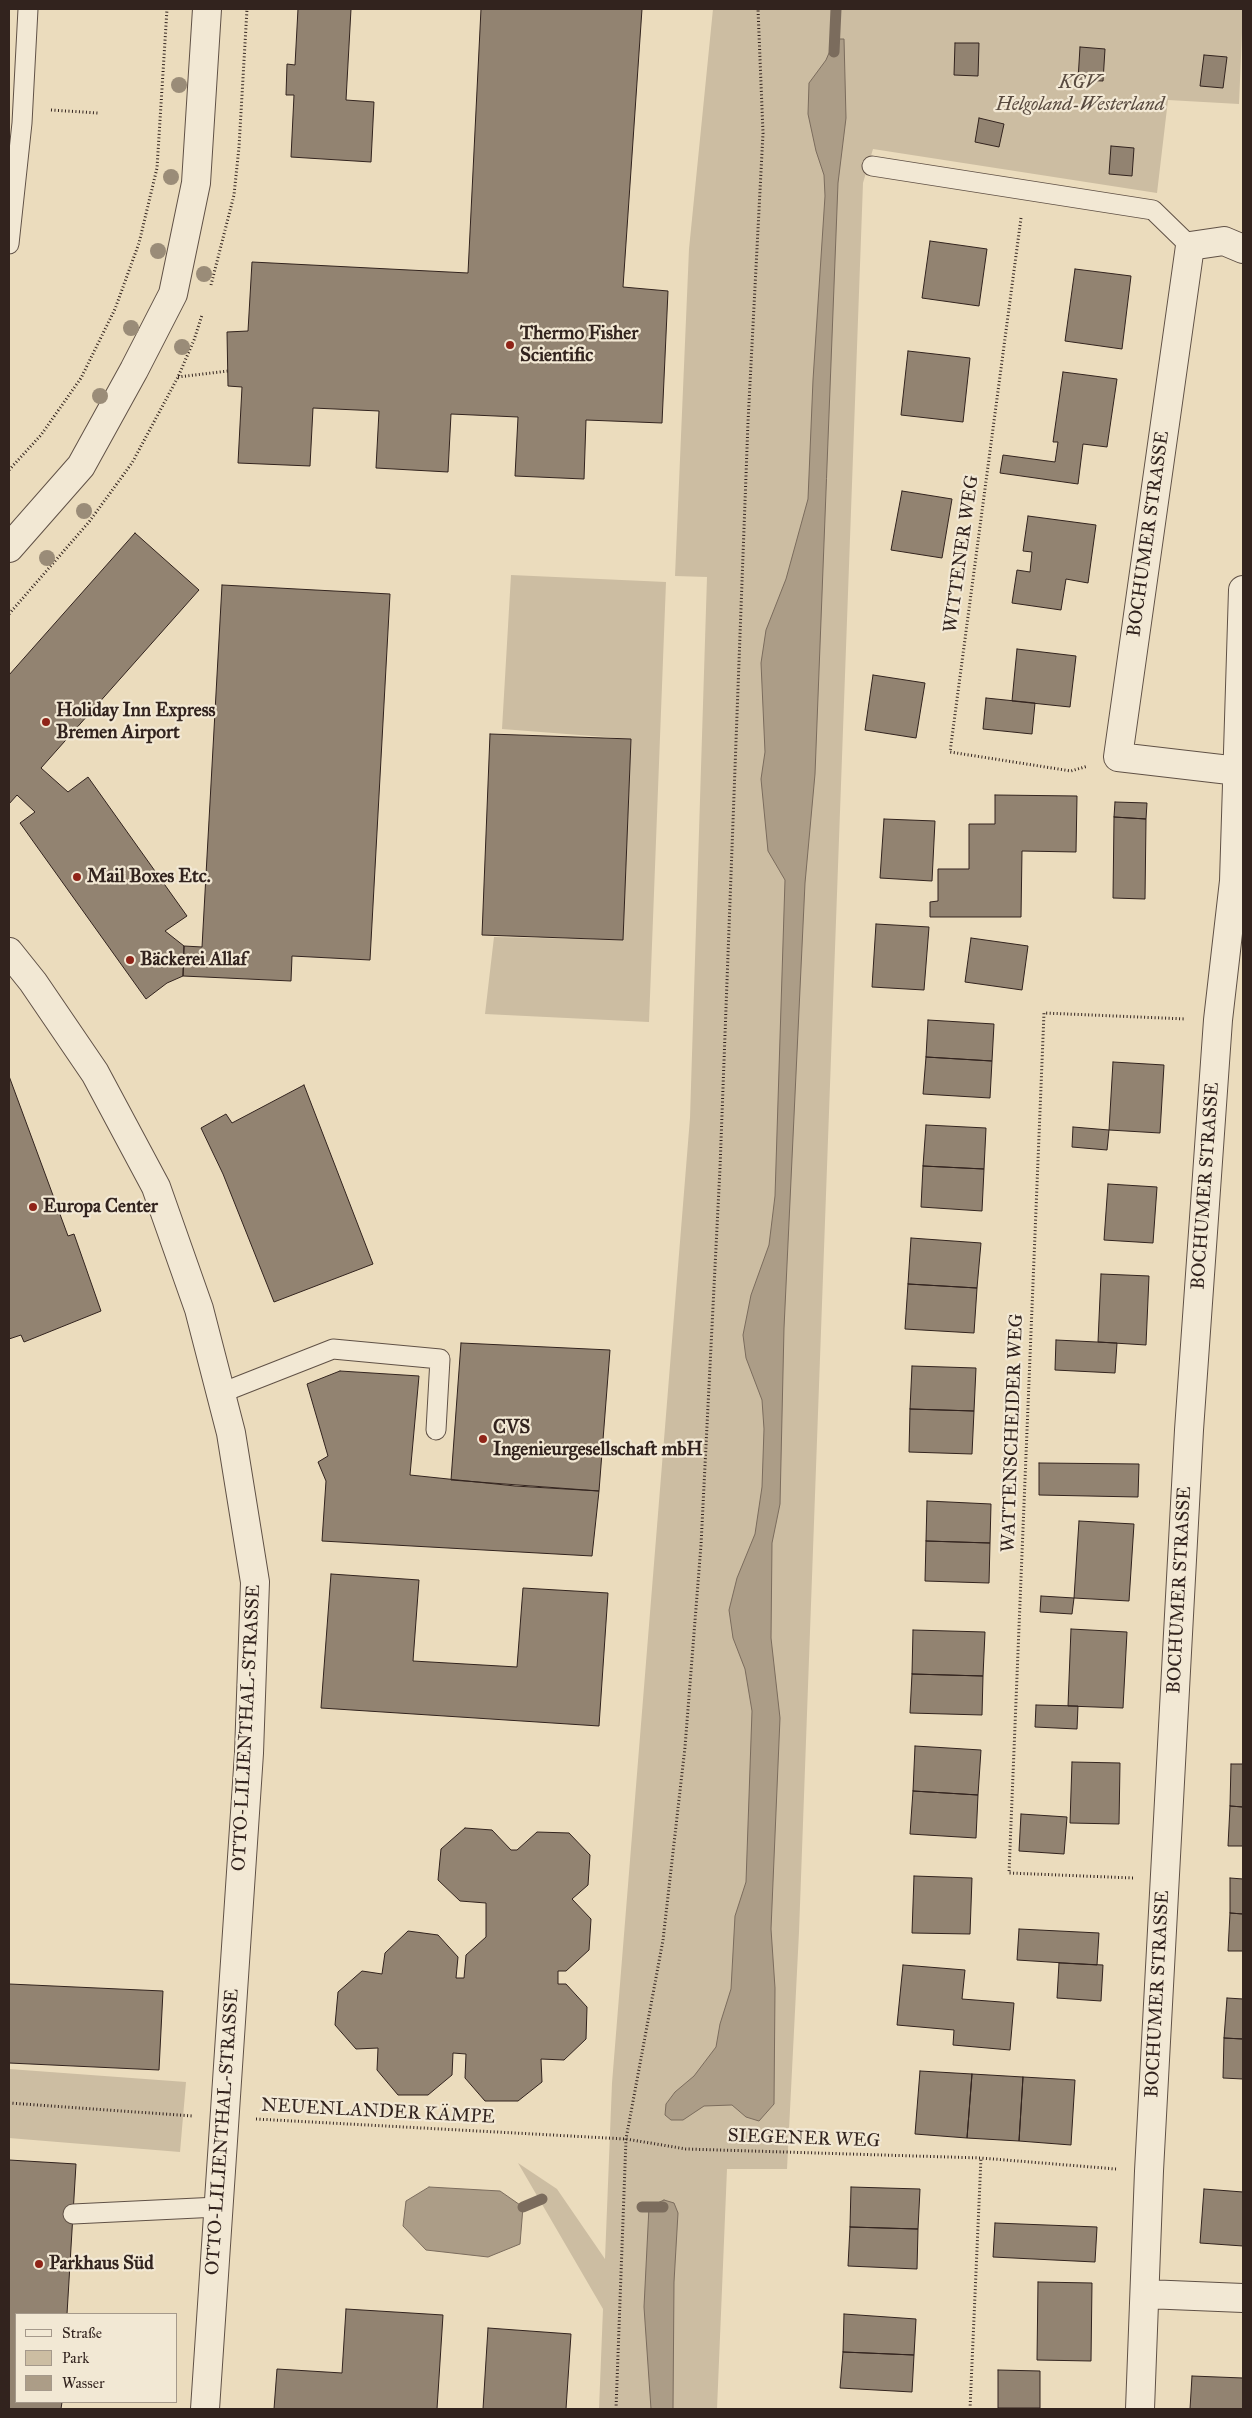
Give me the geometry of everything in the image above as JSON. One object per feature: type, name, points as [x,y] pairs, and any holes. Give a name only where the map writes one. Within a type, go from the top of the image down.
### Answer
[{"type":"street","points":[[10,543],[81,466],[173,294],[196,183],[207,9]]},
{"type":"street","points":[[1190,246],[1224,241],[1243,249]]},
{"type":"street","name":"BOCHUMER STRASSE","points":[[1118,757],[1190,246]]},
{"type":"street","name":"BOCHUMER STRASSE","points":[[1140,2409],[1146,2294],[1148,2171],[1189,1430],[1218,1020],[1238,881],[1238,771],[1243,590]]},
{"type":"street","points":[[1118,757],[1238,771]]},
{"type":"street","name":"OTTO-LILIENTHAL-STRASSE","points":[[9,952],[33,982],[94,1073],[156,1187],[199,1309],[221,1393],[231,1433],[255,1582],[249,1753],[234,1953],[226,2117],[218,2207],[205,2409]]},
{"type":"street","points":[[1146,2294],[1243,2298]]},
{"type":"lane","points":[[9,244],[23,108],[28,9]]},
{"type":"lane","points":[[872,166],[1153,210],[1190,246]]},
{"type":"lane","points":[[221,1393],[333,1349],[440,1359],[436,1430]]},
{"type":"lane","points":[[73,2214],[218,2207]]},
{"type":"path","points":[[9,470],[41,436],[82,378],[115,309],[139,243],[157,168],[166,9]]},
{"type":"path","points":[[616,2409],[626,2139],[662,1940],[685,1747],[702,1545],[720,1168],[748,422],[763,133],[758,9]]},
{"type":"path","points":[[23,108],[98,113]]},
{"type":"path","name":"WITTENER WEG","points":[[1024,190],[950,752],[1071,771],[1118,757]]},
{"type":"path","points":[[178,377],[228,371]]},
{"type":"path","name":"WATTENSCHEIDER WEG","points":[[1163,1879],[1009,1873],[1044,1013],[1218,1020]]},
{"type":"path","name":"NEUENLANDER KÄMPE","points":[[9,2103],[626,2139]]},
{"type":"path","name":"SIEGENER WEG","points":[[626,2139],[686,2149],[981,2158],[1148,2171]]},
{"type":"path","points":[[970,2409],[981,2158]]},
{"type":"green space","name":"KGV Helgoland-Westerland","points":[[713,9],[1243,9],[1239,104],[1168,100],[1157,193],[873,149],[863,183],[799,1932],[787,2169],[727,2169],[717,2409],[599,2409],[603,2309],[518,2163],[557,2189],[605,2259],[612,2083],[690,1118],[707,577],[675,576],[689,249]]},
{"type":"green space","points":[[511,575],[666,582],[649,1022],[485,1014],[494,937],[623,940],[631,739],[502,729]]},
{"type":"green space","points":[[9,2069],[186,2082],[180,2152],[9,2138]]},
{"type":"water","points":[[835,39],[844,39],[846,118],[838,183],[815,774],[805,883],[784,1328],[780,1504],[772,1543],[771,1638],[780,1718],[771,1929],[775,1988],[774,2104],[759,2121],[746,2117],[732,2105],[704,2106],[683,2120],[671,2120],[665,2115],[666,2104],[675,2092],[694,2076],[716,2047],[720,2024],[731,1989],[735,1916],[746,1882],[752,1711],[745,1669],[733,1638],[729,1610],[737,1578],[755,1534],[762,1487],[764,1429],[762,1400],[746,1358],[743,1335],[751,1295],[769,1245],[775,1196],[785,880],[768,851],[761,779],[765,752],[761,663],[766,630],[786,579],[808,499],[813,380],[825,196],[824,175],[816,151],[808,114],[809,83],[826,60]]},
{"type":"water","points":[[429,2187],[500,2191],[523,2207],[520,2244],[488,2257],[426,2250],[403,2226],[406,2201]]},
{"type":"water","points":[[664,2200],[674,2203],[678,2213],[674,2282],[673,2409],[651,2409],[644,2307],[649,2207]]},
{"type":"building","points":[[298,9],[351,9],[346,100],[374,102],[371,162],[291,157],[294,95],[286,95],[287,64],[295,65]]},
{"type":"building","points":[[481,9],[642,9],[623,287],[668,291],[662,423],[586,420],[584,479],[515,476],[518,417],[451,414],[448,472],[376,468],[379,411],[313,408],[310,466],[238,463],[242,387],[228,386],[227,332],[248,331],[252,262],[468,273]]},
{"type":"building","points":[[955,43],[979,43],[978,76],[954,75]]},
{"type":"building","points":[[1080,47],[1105,49],[1103,81],[1078,80]]},
{"type":"building","points":[[1204,55],[1227,57],[1223,88],[1200,86]]},
{"type":"building","points":[[979,118],[1004,124],[999,147],[975,142]]},
{"type":"building","points":[[1111,146],[1134,148],[1132,176],[1109,174]]},
{"type":"building","points":[[930,241],[987,249],[979,306],[922,298]]},
{"type":"building","points":[[1075,269],[1131,276],[1122,349],[1065,341]]},
{"type":"building","points":[[908,351],[970,358],[963,422],[901,415]]},
{"type":"building","points":[[1063,372],[1117,379],[1107,447],[1083,444],[1078,484],[1000,473],[1003,455],[1055,462],[1058,442],[1053,442]]},
{"type":"building","points":[[902,491],[952,499],[942,558],[891,550]]},
{"type":"building","points":[[1028,516],[1096,525],[1088,583],[1066,579],[1061,610],[1012,603],[1017,570],[1030,572],[1032,552],[1023,551]]},
{"type":"building","name":"Holiday Inn Express Bremen Airport","points":[[135,533],[199,590],[41,768],[68,792],[88,777],[187,916],[165,931],[184,946],[183,976],[167,983],[146,999],[20,823],[35,812],[17,795],[9,804],[9,675]]},
{"type":"building","points":[[222,585],[390,594],[370,960],[292,956],[291,981],[183,976],[184,946],[202,947]]},
{"type":"building","points":[[1017,649],[1076,656],[1070,707],[1012,701]]},
{"type":"building","points":[[873,675],[925,683],[916,738],[865,730]]},
{"type":"building","points":[[986,698],[1035,703],[1032,734],[983,729]]},
{"type":"building","points":[[490,734],[631,739],[623,940],[482,935]]},
{"type":"building","points":[[995,795],[1077,796],[1076,852],[1022,851],[1021,917],[930,917],[930,902],[938,901],[938,869],[969,869],[969,824],[995,824]]},
{"type":"building","points":[[1115,802],[1147,803],[1146,819],[1114,817]]},
{"type":"building","points":[[1114,817],[1146,819],[1145,899],[1113,898]]},
{"type":"building","points":[[884,819],[935,821],[932,881],[880,878]]},
{"type":"building","points":[[876,924],[929,927],[924,990],[872,987]]},
{"type":"building","points":[[971,938],[1028,946],[1022,990],[965,982]]},
{"type":"building","points":[[928,1020],[994,1024],[992,1061],[926,1057]]},
{"type":"building","points":[[926,1057],[992,1061],[990,1098],[923,1094]]},
{"type":"building","points":[[1113,1062],[1164,1065],[1160,1133],[1109,1130]]},
{"type":"building","name":"Europa Center","points":[[9,1076],[68,1236],[74,1234],[101,1311],[24,1342],[21,1335],[9,1339]]},
{"type":"building","points":[[304,1085],[373,1264],[274,1302],[223,1174],[201,1128],[226,1114],[232,1123]]},
{"type":"building","points":[[926,1125],[986,1128],[984,1169],[923,1166]]},
{"type":"building","points":[[1073,1127],[1109,1130],[1107,1150],[1072,1147]]},
{"type":"building","points":[[923,1166],[984,1169],[982,1211],[921,1207]]},
{"type":"building","points":[[1108,1184],[1157,1187],[1153,1243],[1104,1240]]},
{"type":"building","points":[[911,1238],[981,1243],[977,1288],[908,1284]]},
{"type":"building","points":[[1101,1274],[1149,1276],[1146,1345],[1098,1342]]},
{"type":"building","points":[[908,1284],[977,1288],[974,1333],[905,1329]]},
{"type":"building","points":[[1056,1340],[1117,1343],[1115,1373],[1055,1370]]},
{"type":"building","points":[[461,1343],[610,1350],[599,1491],[451,1480]]},
{"type":"building","points":[[912,1366],[976,1368],[974,1411],[910,1409]]},
{"type":"building","points":[[340,1371],[419,1376],[410,1475],[515,1486],[599,1491],[592,1556],[322,1541],[326,1481],[318,1462],[328,1456],[307,1384]]},
{"type":"building","points":[[910,1409],[974,1411],[972,1454],[909,1452]]},
{"type":"building","points":[[1039,1463],[1139,1464],[1138,1497],[1039,1495]]},
{"type":"building","points":[[927,1501],[991,1504],[990,1543],[926,1541]]},
{"type":"building","points":[[1079,1521],[1134,1524],[1129,1601],[1074,1598]]},
{"type":"building","points":[[926,1541],[990,1543],[989,1583],[925,1581]]},
{"type":"building","points":[[331,1574],[419,1580],[413,1661],[517,1667],[523,1588],[608,1593],[599,1726],[321,1708]]},
{"type":"building","points":[[1041,1596],[1074,1598],[1072,1614],[1040,1612]]},
{"type":"building","points":[[1071,1629],[1127,1632],[1123,1708],[1068,1706]]},
{"type":"building","points":[[913,1630],[985,1632],[983,1676],[912,1674]]},
{"type":"building","points":[[912,1674],[983,1676],[982,1715],[910,1713]]},
{"type":"building","points":[[1036,1705],[1078,1706],[1077,1729],[1035,1727]]},
{"type":"building","points":[[915,1746],[981,1750],[978,1795],[913,1791]]},
{"type":"building","points":[[1072,1762],[1120,1763],[1119,1824],[1070,1823]]},
{"type":"building","points":[[1231,1764],[1243,1764],[1243,1807],[1230,1806]]},
{"type":"building","points":[[913,1791],[978,1795],[976,1838],[910,1834]]},
{"type":"building","points":[[1230,1806],[1243,1807],[1243,1846],[1228,1846]]},
{"type":"building","points":[[1021,1814],[1067,1817],[1064,1854],[1019,1851]]},
{"type":"building","points":[[465,1828],[492,1830],[511,1850],[517,1850],[537,1832],[569,1833],[590,1855],[588,1885],[572,1899],[591,1919],[589,1950],[566,1971],[558,1971],[558,1984],[566,1984],[587,2007],[586,2039],[564,2060],[541,2059],[542,2082],[518,2101],[485,2101],[465,2078],[466,2054],[453,2053],[452,2075],[428,2095],[398,2095],[377,2070],[378,2048],[356,2049],[335,2025],[338,1992],[362,1971],[382,1974],[385,1953],[408,1931],[438,1935],[458,1957],[456,1978],[464,1978],[466,1955],[486,1937],[486,1903],[460,1901],[438,1880],[441,1849]]},
{"type":"building","points":[[914,1876],[972,1878],[970,1934],[912,1933]]},
{"type":"building","points":[[1230,1878],[1243,1879],[1243,1914],[1230,1913]]},
{"type":"building","points":[[1230,1913],[1243,1914],[1243,1951],[1228,1951]]},
{"type":"building","points":[[1019,1929],[1099,1933],[1097,1965],[1017,1960]]},
{"type":"building","points":[[1059,1963],[1103,1965],[1101,2001],[1057,1998]]},
{"type":"building","points":[[903,1965],[965,1970],[962,1999],[1014,2003],[1010,2050],[953,2045],[954,2030],[897,2025]]},
{"type":"building","points":[[9,1984],[163,1991],[159,2070],[9,2063]]},
{"type":"building","points":[[1227,1998],[1243,1999],[1243,2039],[1224,2038]]},
{"type":"building","points":[[1224,2038],[1243,2039],[1243,2079],[1223,2078]]},
{"type":"building","points":[[920,2071],[972,2074],[967,2138],[915,2134]]},
{"type":"building","points":[[972,2074],[1023,2077],[1019,2141],[967,2138]]},
{"type":"building","points":[[1023,2077],[1075,2080],[1071,2145],[1019,2141]]},
{"type":"building","name":"Parkhaus Süd","points":[[9,2160],[76,2164],[67,2313],[15,2313],[15,2403],[62,2403],[61,2409],[9,2409]]},
{"type":"building","points":[[851,2187],[920,2189],[918,2229],[850,2227]]},
{"type":"building","points":[[1204,2189],[1243,2192],[1243,2246],[1200,2243]]},
{"type":"building","points":[[995,2223],[1097,2227],[1095,2262],[993,2257]]},
{"type":"building","points":[[850,2227],[918,2229],[917,2269],[848,2266]]},
{"type":"building","points":[[1038,2282],[1092,2283],[1091,2361],[1037,2360]]},
{"type":"building","points":[[346,2309],[443,2315],[437,2409],[274,2409],[277,2369],[342,2373]]},
{"type":"building","points":[[844,2314],[916,2319],[914,2355],[843,2352]]},
{"type":"building","points":[[488,2328],[571,2334],[566,2409],[483,2409]]},
{"type":"building","points":[[843,2352],[914,2355],[912,2392],[840,2388]]},
{"type":"building","points":[[998,2370],[1040,2371],[1040,2408],[998,2408]]},
{"type":"building","points":[[1192,2376],[1243,2378],[1243,2409],[1190,2409]]},
{"type":"waterway","points":[[834,52],[836,9]]},
{"type":"waterway","points":[[523,2207],[542,2199]]},
{"type":"waterway","points":[[642,2207],[663,2207]]},
{"type":"place","name":"Thermo Fisher Scientific","points":[[510,345]]},
{"type":"place","name":"Holiday Inn Express Bremen Airport","points":[[46,722]]},
{"type":"place","name":"Mail Boxes Etc.","points":[[77,877]]},
{"type":"place","name":"Bäckerei Allaf","points":[[130,960]]},
{"type":"place","name":"Europa Center","points":[[33,1207]]},
{"type":"place","name":"CVS Ingenieurgesellschaft mbH","points":[[483,1439]]},
{"type":"place","name":"Parkhaus Süd","points":[[39,2264]]}]
